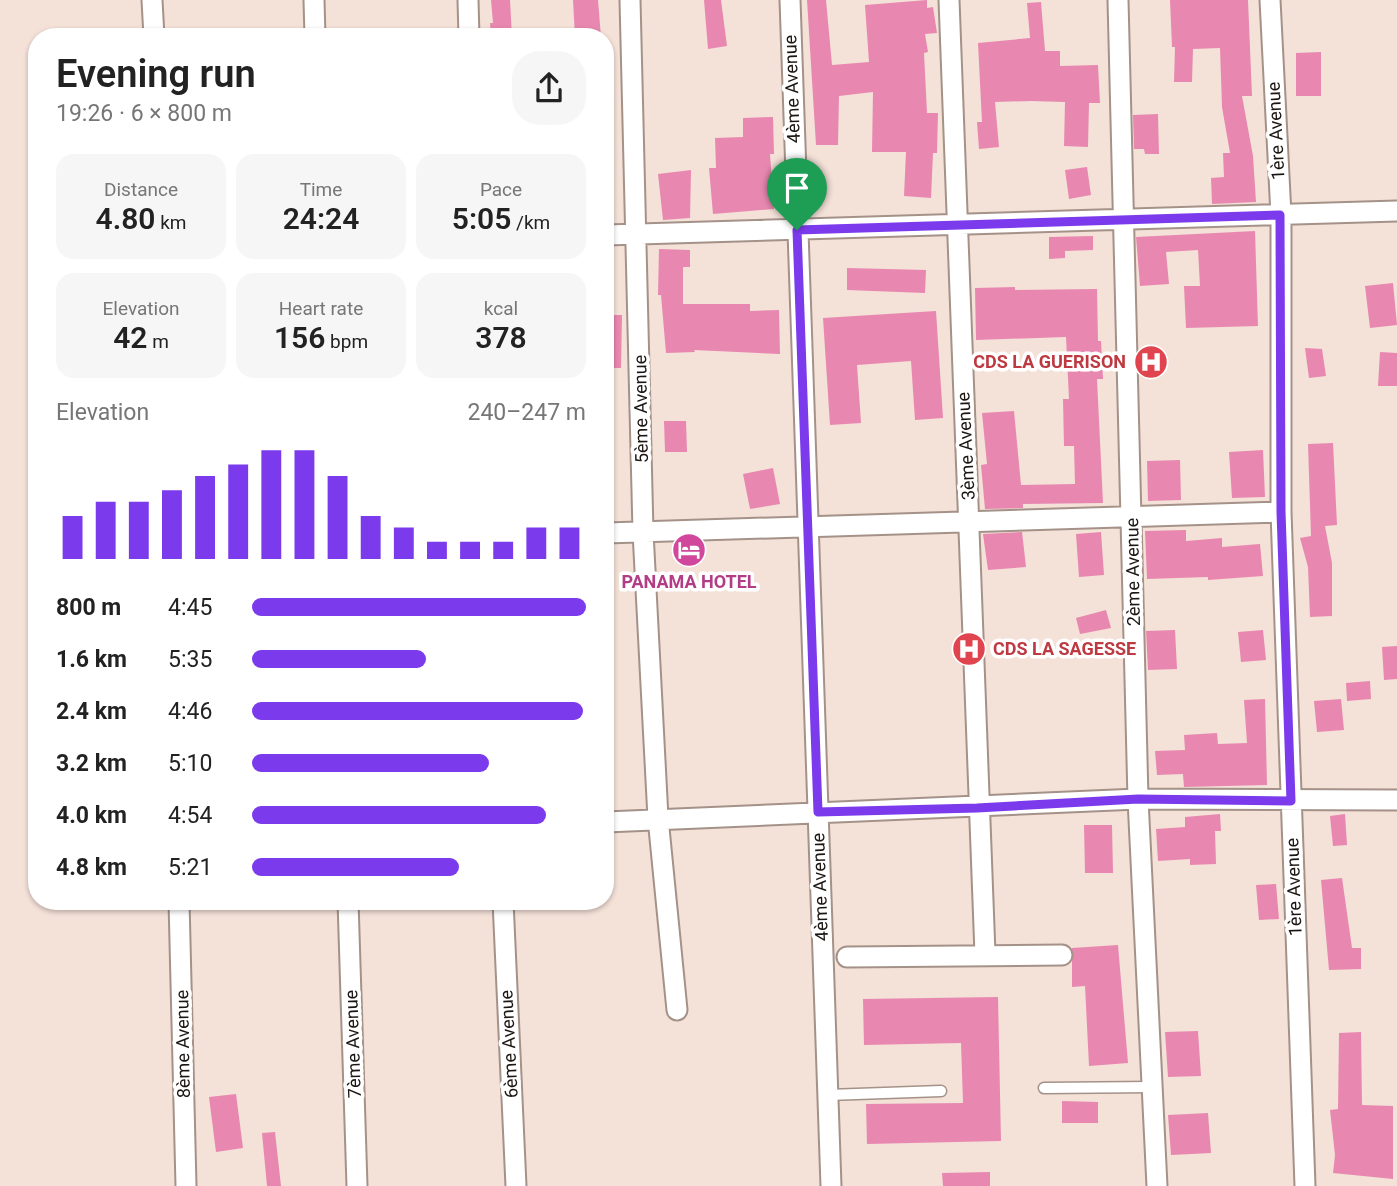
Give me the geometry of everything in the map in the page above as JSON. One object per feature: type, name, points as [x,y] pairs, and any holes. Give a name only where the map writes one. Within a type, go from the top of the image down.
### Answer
[{"type":"street","points":[[152,0],[153,28]]},
{"type":"street","points":[[314,0],[315,28]]},
{"type":"street","points":[[468,0],[469,28]]},
{"type":"street","name":"5ème Avenue","points":[[630,0],[638,232],[643,532],[658,818],[677,1010]]},
{"type":"street","name":"4ème Avenue","points":[[790,0],[831,1186]]},
{"type":"street","name":"3ème Avenue","points":[[949,0],[977,808],[985,954]]},
{"type":"street","name":"2ème Avenue","points":[[1118,0],[1138,799],[1157,1186]]},
{"type":"street","name":"1ère Avenue","points":[[1270,0],[1280,215],[1281,512],[1305,1186]]},
{"type":"street","points":[[614,234],[1397,211]]},
{"type":"street","points":[[614,533],[1281,512]]},
{"type":"street","points":[[614,821],[977,808],[1138,799],[1397,800]]},
{"type":"street","name":"8ème Avenue","points":[[179,910],[186,1186]]},
{"type":"street","name":"7ème Avenue","points":[[348,910],[357,1186]]},
{"type":"street","name":"6ème Avenue","points":[[503,910],[516,1186]]},
{"type":"street","points":[[847,957],[1062,955]]},
{"type":"lane","points":[[1044,1088],[1154,1087]]},
{"type":"lane","points":[[828,1095],[941,1091]]},
{"type":"building","points":[[491,0],[510,0],[512,28],[490,28],[490,23],[493,23]]},
{"type":"building","points":[[573,0],[598,0],[600,28],[575,28]]},
{"type":"building","points":[[704,0],[721,0],[727,46],[708,49]]},
{"type":"building","points":[[807,0],[826,0],[832,65],[869,62],[865,5],[927,0],[927,8],[933,7],[937,33],[925,34],[928,52],[924,53],[927,113],[938,113],[937,153],[933,153],[931,198],[904,196],[906,152],[872,152],[873,92],[839,96],[838,145],[816,145]]},
{"type":"building","points":[[1170,0],[1248,0],[1252,96],[1242,96],[1253,156],[1256,202],[1212,204],[1211,178],[1224,177],[1223,153],[1230,153],[1222,107],[1220,48],[1193,49],[1192,82],[1174,82],[1175,47],[1172,47]]},
{"type":"building","points":[[1041,2],[1045,51],[1060,51],[1060,66],[1098,65],[1100,103],[1089,103],[1088,147],[1064,146],[1065,102],[1031,101],[995,102],[999,147],[979,149],[977,122],[982,122],[978,43],[1030,38],[1027,3]]},
{"type":"building","points":[[1321,52],[1321,96],[1296,96],[1296,53]]},
{"type":"building","points":[[1158,114],[1159,154],[1145,154],[1144,149],[1134,149],[1133,115]]},
{"type":"building","points":[[773,117],[774,154],[770,154],[774,209],[713,214],[709,168],[716,168],[715,138],[743,137],[743,118]]},
{"type":"building","points":[[1087,167],[1091,195],[1069,199],[1065,170]]},
{"type":"building","points":[[691,170],[690,218],[663,220],[658,174]]},
{"type":"building","points":[[1255,231],[1258,326],[1186,328],[1184,286],[1200,286],[1198,250],[1166,252],[1169,284],[1140,286],[1136,237]]},
{"type":"building","points":[[1093,236],[1093,250],[1065,251],[1065,258],[1049,259],[1049,237]]},
{"type":"building","points":[[659,249],[690,250],[690,267],[683,267],[683,304],[750,304],[750,311],[779,310],[780,354],[694,350],[695,352],[666,353],[661,295],[658,295]]},
{"type":"building","points":[[847,268],[926,270],[925,293],[847,290]]},
{"type":"building","points":[[1393,283],[1397,325],[1370,328],[1365,286]]},
{"type":"building","points":[[1015,287],[1015,290],[1097,289],[1098,341],[1101,341],[1103,379],[1097,379],[1103,503],[1023,504],[1023,508],[985,509],[981,465],[987,464],[982,413],[1014,411],[1021,485],[1075,484],[1074,446],[1064,446],[1063,399],[1069,399],[1066,337],[976,340],[975,288]]},
{"type":"building","points":[[936,311],[943,418],[915,420],[911,361],[857,365],[861,423],[830,425],[823,318]]},
{"type":"building","points":[[614,315],[622,315],[621,368],[614,368]]},
{"type":"building","points":[[1305,348],[1322,349],[1326,376],[1309,378]]},
{"type":"building","points":[[1380,352],[1397,353],[1397,386],[1378,386]]},
{"type":"building","points":[[664,421],[686,421],[687,452],[665,452]]},
{"type":"building","points":[[1333,443],[1337,525],[1325,526],[1332,563],[1332,616],[1310,617],[1308,567],[1300,538],[1311,536],[1308,444]]},
{"type":"building","points":[[1263,450],[1265,497],[1232,498],[1229,452]]},
{"type":"building","points":[[1180,460],[1181,500],[1148,501],[1147,461]]},
{"type":"building","points":[[773,468],[780,504],[750,509],[743,474]]},
{"type":"building","points":[[1186,530],[1186,541],[1222,538],[1222,547],[1260,544],[1263,576],[1208,580],[1208,577],[1147,579],[1145,531]]},
{"type":"building","points":[[1022,532],[1026,567],[988,570],[983,534]]},
{"type":"building","points":[[1101,532],[1104,575],[1079,577],[1076,534]]},
{"type":"building","points":[[1106,610],[1111,628],[1080,634],[1076,618]]},
{"type":"building","points":[[1175,630],[1177,669],[1148,670],[1146,631]]},
{"type":"building","points":[[1263,630],[1266,660],[1241,662],[1238,632]]},
{"type":"building","points":[[1397,646],[1397,679],[1384,680],[1382,647]]},
{"type":"building","points":[[1370,681],[1371,699],[1347,701],[1346,683]]},
{"type":"building","points":[[1265,699],[1267,785],[1184,787],[1183,774],[1157,775],[1155,751],[1185,750],[1184,735],[1217,733],[1218,744],[1247,743],[1244,700]]},
{"type":"building","points":[[1341,699],[1344,730],[1317,732],[1314,701]]},
{"type":"building","points":[[1220,814],[1221,831],[1215,831],[1216,864],[1190,865],[1190,859],[1158,861],[1156,829],[1185,827],[1185,817]]},
{"type":"building","points":[[1345,814],[1347,845],[1333,846],[1330,816]]},
{"type":"building","points":[[1084,825],[1112,825],[1113,873],[1085,873]]},
{"type":"building","points":[[1342,878],[1352,948],[1361,948],[1361,969],[1329,970],[1321,880]]},
{"type":"building","points":[[1276,884],[1279,919],[1259,920],[1256,885]]},
{"type":"building","points":[[1118,945],[1128,1063],[1089,1066],[1085,986],[1072,987],[1072,948]]},
{"type":"building","points":[[998,997],[1001,1141],[867,1144],[866,1104],[963,1103],[961,1043],[864,1045],[863,999]]},
{"type":"building","points":[[1198,1031],[1201,1076],[1168,1077],[1165,1032]]},
{"type":"building","points":[[1361,1032],[1362,1105],[1393,1106],[1393,1179],[1333,1173],[1335,1155],[1330,1110],[1338,1109],[1339,1033]]},
{"type":"building","points":[[236,1094],[243,1148],[216,1152],[209,1097]]},
{"type":"building","points":[[1062,1101],[1098,1102],[1098,1123],[1062,1123]]},
{"type":"building","points":[[1208,1113],[1211,1153],[1171,1155],[1168,1115]]},
{"type":"building","points":[[275,1132],[281,1186],[267,1186],[262,1133]]},
{"type":"building","points":[[990,1172],[990,1186],[943,1186],[942,1173]]},
{"type":"place","name":"CDS LA GUERISON","points":[[1151,362]]},
{"type":"place","name":"PANAMA HOTEL","points":[[689,550]]},
{"type":"place","name":"CDS LA SAGESSE","points":[[969,649]]},
{"type":"route","points":[[1280,215],[1281,512],[1291,801],[1138,799],[977,808],[818,812],[797,230],[1280,215]]}]
